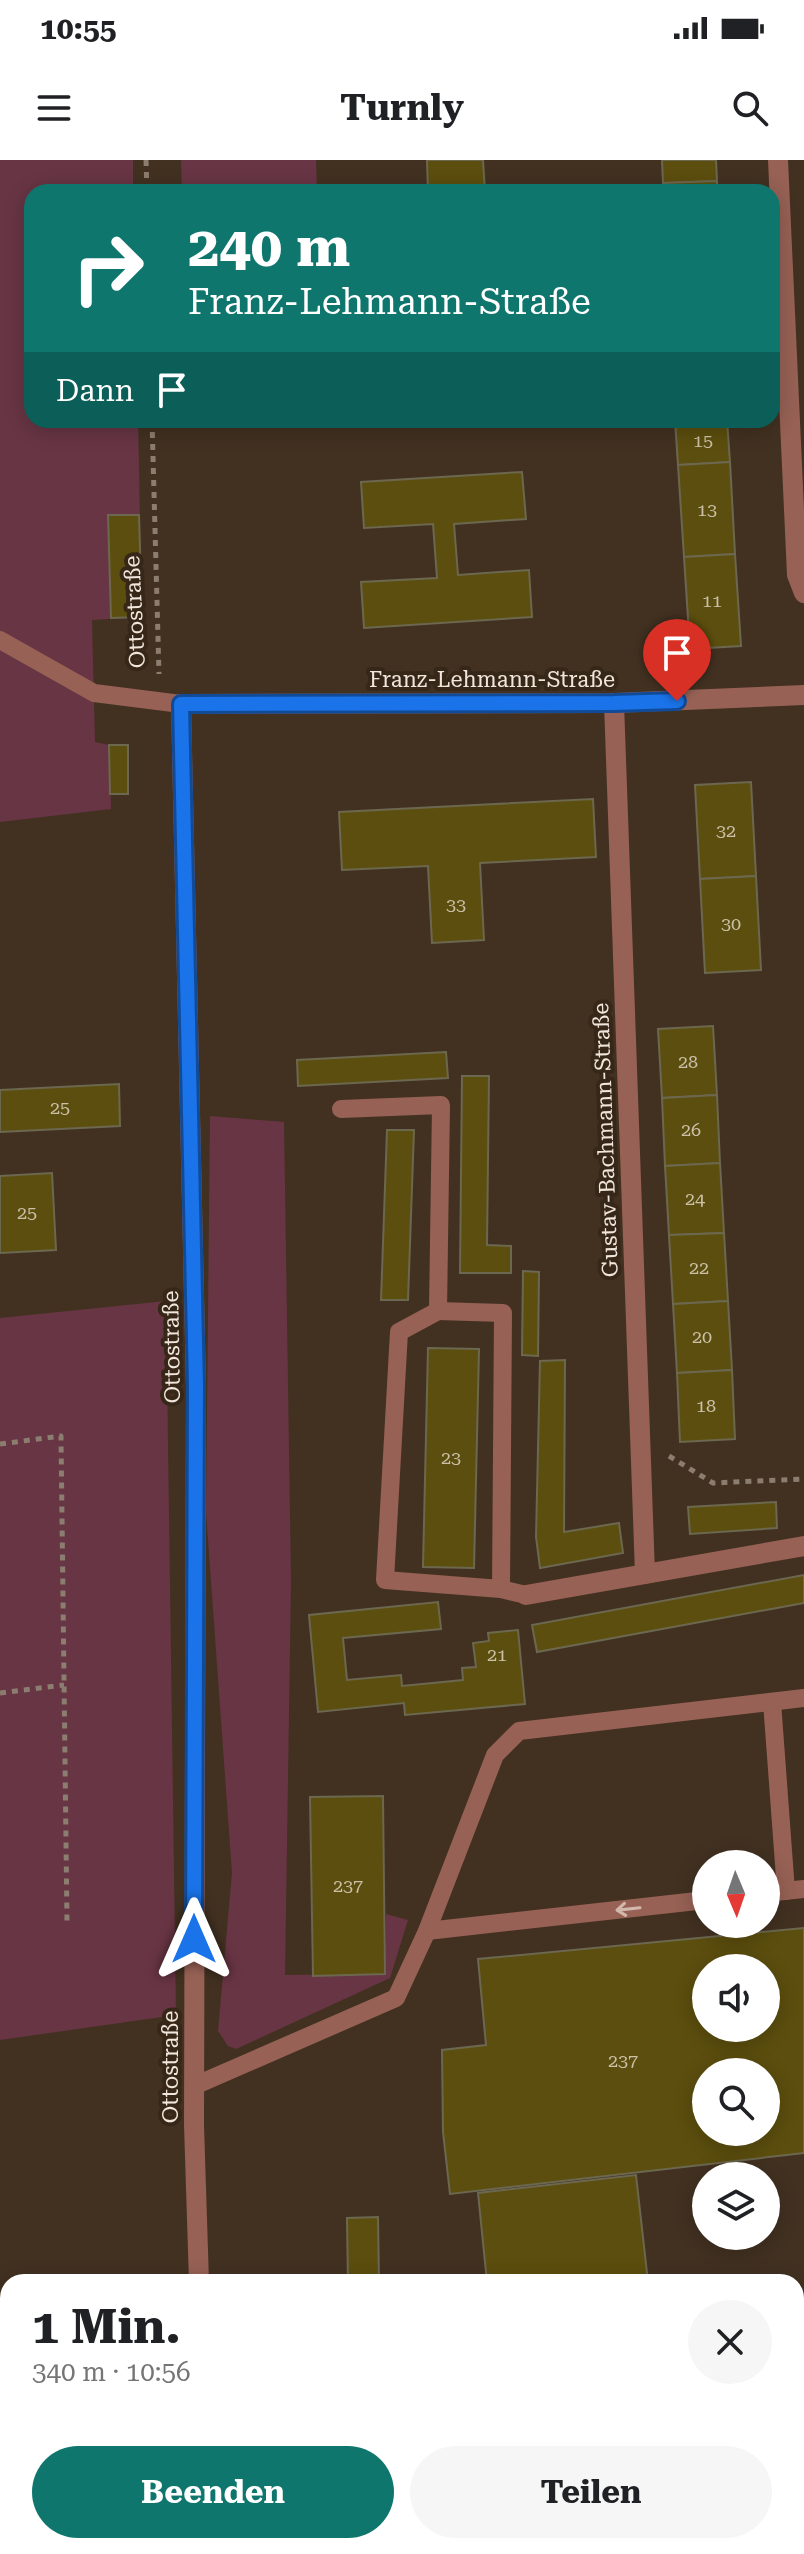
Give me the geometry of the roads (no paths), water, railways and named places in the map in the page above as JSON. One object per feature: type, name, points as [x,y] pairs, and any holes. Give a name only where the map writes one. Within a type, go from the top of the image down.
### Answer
[{"type":"street","points":[[778,160],[779,184]]},
{"type":"street","points":[[780,195],[802,581]]},
{"type":"street","name":"Franz-Lehmann-Straße","points":[[181,704],[614,703],[804,695]]},
{"type":"street","name":"Gustav-Bachmann-Straße","points":[[614,703],[645,1574]]},
{"type":"street","name":"Ottostraße","points":[[181,704],[196,1386],[194,2086],[199,2274]]},
{"type":"street","points":[[526,1595],[804,1546]]},
{"type":"lane","points":[[0,640],[94,693],[181,704]]},
{"type":"lane","points":[[341,1109],[441,1105],[438,1311]]},
{"type":"lane","points":[[501,1589],[503,1313],[438,1311],[399,1332],[385,1580],[501,1589],[526,1595]]},
{"type":"lane","points":[[194,2086],[396,1998],[427,1931],[495,1755],[519,1731],[804,1698]]},
{"type":"lane","points":[[772,1702],[795,1890]]},
{"type":"lane","points":[[427,1931],[692,1902]]}]
